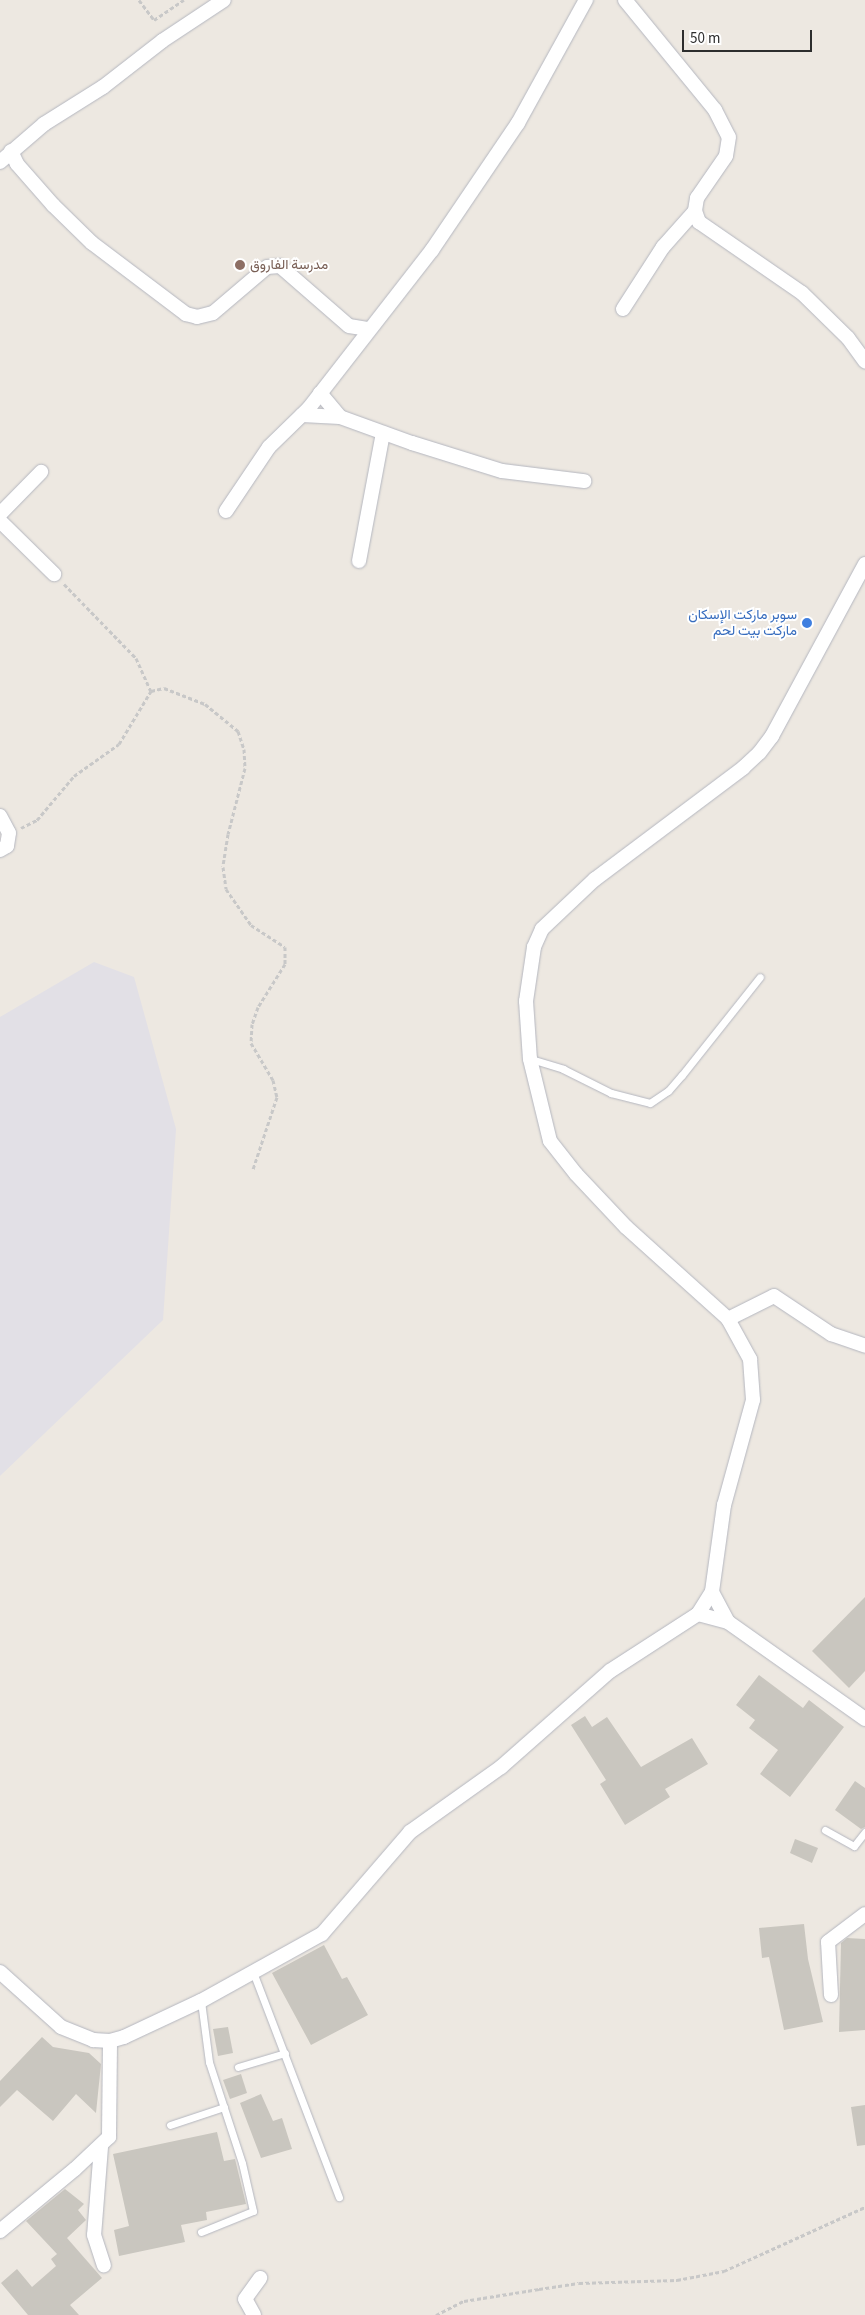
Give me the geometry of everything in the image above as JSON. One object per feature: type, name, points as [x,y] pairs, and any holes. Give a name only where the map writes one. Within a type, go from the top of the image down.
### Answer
[{"type":"street","points":[[0,162],[44,124],[103,87],[162,41],[224,0]]},
{"type":"street","points":[[226,511],[269,447],[302,415],[432,250],[502,148],[586,0]]},
{"type":"street","points":[[624,0],[716,110],[729,137],[726,156],[697,198],[695,211],[698,222],[716,237],[802,293],[848,338],[865,361]]},
{"type":"street","points":[[11,151],[18,164],[53,206],[92,243],[186,314],[197,317],[212,313],[268,267],[280,266],[350,326],[369,329]]},
{"type":"street","points":[[623,309],[663,247],[695,211]]},
{"type":"street","points":[[320,393],[340,417]]},
{"type":"street","points":[[302,415],[340,417],[383,434],[502,470],[584,481]]},
{"type":"street","points":[[359,561],[383,434]]},
{"type":"street","points":[[0,514],[41,472]]},
{"type":"street","points":[[0,521],[54,574]]},
{"type":"street","points":[[0,1972],[61,2027],[83,2038],[110,2041],[202,2001],[322,1934],[410,1832],[501,1767],[610,1671],[698,1614],[712,1592],[724,1506],[753,1400],[750,1359],[728,1318],[626,1227],[576,1174],[550,1141],[530,1058],[526,1001],[534,947],[542,929],[595,879],[743,768],[759,753],[772,736],[865,564]]},
{"type":"street","points":[[0,816],[9,833],[7,846],[0,850]]},
{"type":"street","points":[[728,1318],[774,1296],[831,1334],[865,1346]]},
{"type":"street","points":[[712,1592],[728,1622]]},
{"type":"street","points":[[698,1614],[728,1622],[865,1719]]},
{"type":"street","points":[[831,1995],[828,1942],[865,1914]]},
{"type":"street","points":[[0,2230],[101,2148],[109,2137],[110,2041]]},
{"type":"street","points":[[101,2148],[94,2235],[104,2265]]},
{"type":"street","points":[[254,2315],[245,2299],[260,2278]]},
{"type":"lane","points":[[530,1058],[572,1072],[611,1093],[650,1103],[678,1080],[760,977]]},
{"type":"lane","points":[[825,1830],[854,1846],[865,1832]]},
{"type":"lane","points":[[253,1972],[339,2197]]},
{"type":"lane","points":[[201,2232],[253,2211],[224,2107],[209,2062],[202,2001]]},
{"type":"lane","points":[[238,2067],[285,2053]]},
{"type":"lane","points":[[170,2125],[224,2107]]},
{"type":"path","points":[[138,0],[154,20],[184,0]]},
{"type":"path","points":[[54,574],[136,658],[151,691]]},
{"type":"path","points":[[9,833],[37,820],[74,776],[119,744],[151,691],[164,688],[205,704],[238,731],[244,749],[245,768],[223,867],[226,889],[251,924],[285,947],[285,964],[258,1007],[252,1024],[251,1043],[273,1080],[277,1097],[252,1169]]},
{"type":"path","points":[[436,2315],[464,2301],[539,2289],[579,2283],[677,2280],[724,2271],[865,2207]]},
{"type":"shaded area","points":[[94,962],[134,977],[176,1129],[163,1320],[0,1476],[0,1017]]},
{"type":"building","points":[[865,1597],[865,1671],[849,1688],[812,1651]]},
{"type":"building","points":[[759,1675],[803,1708],[809,1700],[844,1727],[790,1797],[760,1774],[778,1750],[749,1728],[755,1720],[736,1705]]},
{"type":"building","points":[[585,1716],[592,1727],[607,1717],[641,1767],[692,1738],[708,1764],[665,1789],[670,1797],[625,1825],[600,1784],[606,1780],[571,1725]]},
{"type":"building","points":[[855,1781],[865,1788],[865,1827],[861,1829],[835,1810]]},
{"type":"building","points":[[795,1839],[818,1848],[812,1863],[790,1853]]},
{"type":"building","points":[[804,1924],[808,1959],[823,2022],[784,2030],[769,1957],[762,1958],[759,1928]]},
{"type":"building","points":[[847,1938],[865,1939],[865,2030],[839,2032],[841,1943]]},
{"type":"building","points":[[324,1945],[342,1979],[347,1977],[368,2015],[311,2045],[272,1973]]},
{"type":"building","points":[[228,2027],[233,2053],[218,2056],[213,2029]]},
{"type":"building","points":[[42,2037],[53,2047],[89,2053],[101,2064],[96,2113],[76,2094],[53,2121],[17,2090],[0,2107],[0,2081]]},
{"type":"building","points":[[241,2074],[247,2093],[230,2099],[223,2080]]},
{"type":"building","points":[[261,2094],[273,2121],[282,2118],[292,2149],[261,2158],[240,2103]]},
{"type":"building","points":[[865,2105],[865,2145],[857,2146],[851,2107]]},
{"type":"building","points":[[217,2132],[224,2161],[235,2159],[246,2204],[206,2212],[207,2220],[181,2225],[185,2242],[119,2256],[114,2230],[129,2226],[113,2154]]},
{"type":"building","points":[[65,2189],[84,2204],[78,2210],[86,2220],[67,2238],[102,2278],[70,2305],[79,2315],[28,2315],[1,2283],[17,2269],[32,2287],[56,2266],[51,2259],[57,2254],[26,2221]]},
{"type":"place","name":"مدرسة الفاروق","points":[[240,265]]},
{"type":"place","name":"سوبر ماركت الإسكان ماركت بيت لحم","points":[[807,623]]}]
